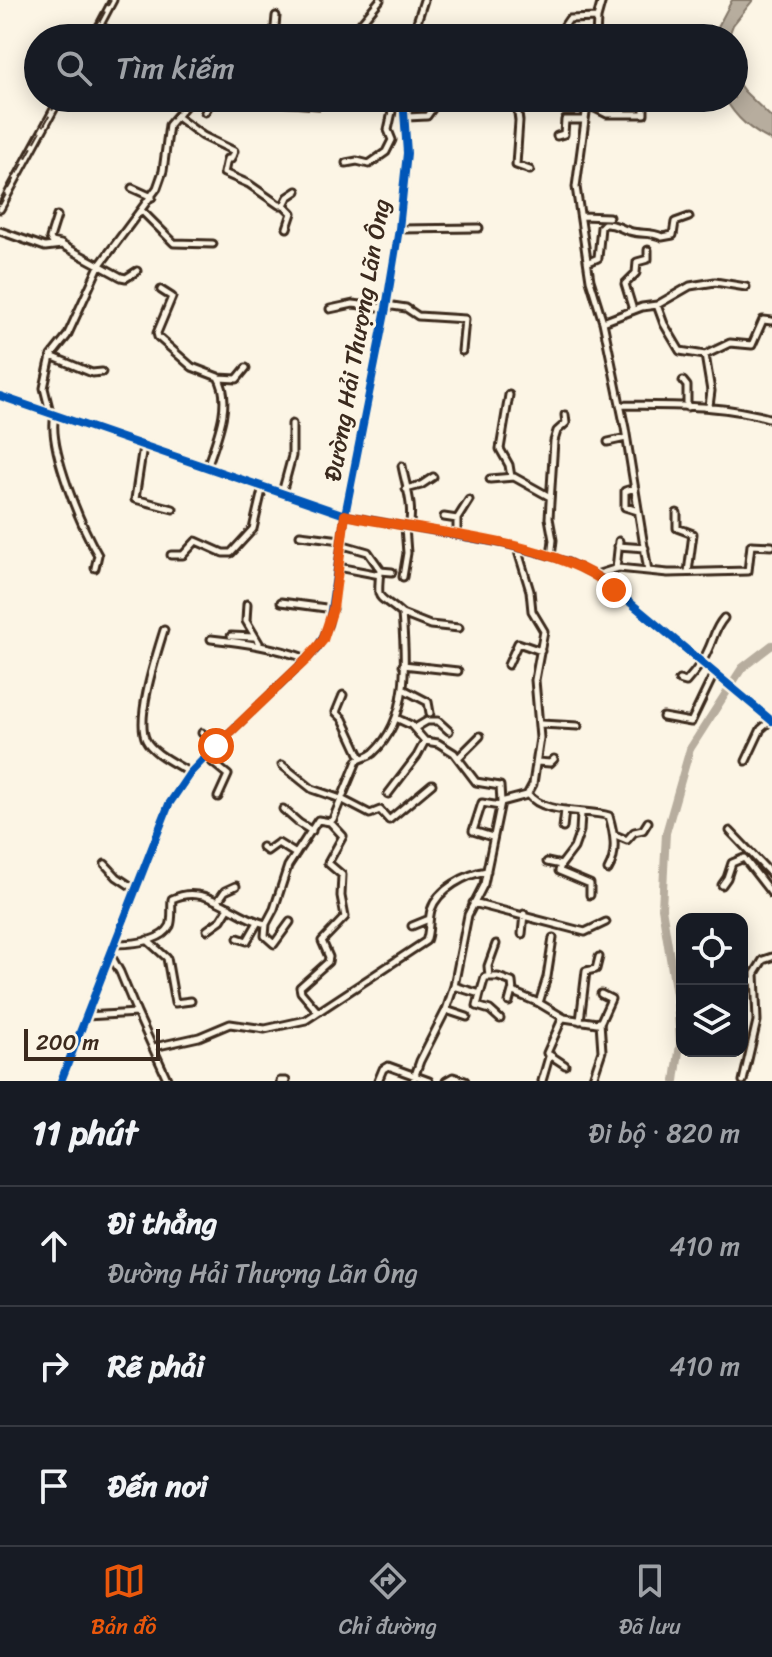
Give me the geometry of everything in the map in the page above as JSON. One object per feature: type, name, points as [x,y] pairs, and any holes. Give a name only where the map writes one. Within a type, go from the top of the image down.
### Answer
[{"type":"street","points":[[100,24],[113,0]]},
{"type":"street","points":[[360,24],[380,0]]},
{"type":"street","points":[[416,24],[424,0]]},
{"type":"street","points":[[597,24],[602,0]]},
{"type":"street","points":[[275,24],[276,16]]},
{"type":"street","points":[[566,24],[569,19],[597,18]]},
{"type":"street","points":[[0,209],[52,112]]},
{"type":"street","points":[[95,568],[98,555],[84,532],[55,445],[52,414],[44,388],[51,356],[67,336],[99,266],[152,197],[163,171],[168,131],[181,112]]},
{"type":"street","points":[[346,163],[357,161],[369,164],[387,151],[392,140],[388,130],[392,112]]},
{"type":"street","name":"Đường Hải Thượng Lãn Ông","points":[[61,1081],[169,804],[190,773],[323,640],[333,609],[345,515],[399,229],[407,169],[405,112]]},
{"type":"street","points":[[406,117],[427,116],[430,112]]},
{"type":"street","points":[[518,112],[516,165],[530,170]]},
{"type":"street","points":[[585,112],[575,179],[590,280],[603,322],[620,405],[648,571]]},
{"type":"street","points":[[604,112],[644,112]]},
{"type":"street","points":[[177,117],[203,136],[234,151],[231,159],[227,159],[224,173],[249,184],[275,203],[284,205],[292,214],[287,228]]},
{"type":"street","points":[[557,136],[563,135],[565,120],[584,120]]},
{"type":"street","points":[[132,188],[152,197]]},
{"type":"street","points":[[284,205],[289,196],[297,191]]},
{"type":"street","points":[[141,210],[174,243],[213,244]]},
{"type":"street","points":[[57,216],[50,238],[52,242],[124,278],[137,271]]},
{"type":"street","points":[[581,216],[609,217]]},
{"type":"street","points":[[589,262],[598,258],[601,227],[605,224],[618,224],[629,231],[654,233],[662,237],[673,235],[675,222],[689,217]]},
{"type":"street","points":[[399,229],[479,228]]},
{"type":"street","points":[[0,231],[45,247],[62,245]]},
{"type":"street","points":[[633,310],[625,284],[636,273],[637,262],[648,259],[648,250]]},
{"type":"street","points":[[603,322],[633,310],[657,305],[690,286],[715,282],[746,287]]},
{"type":"street","points":[[161,290],[172,297],[158,337],[192,367],[219,378],[237,379],[246,368]]},
{"type":"street","points":[[330,309],[353,304],[406,308],[418,316],[465,319],[462,351]]},
{"type":"street","points":[[657,305],[680,351],[705,355],[730,343],[752,345],[763,320],[772,321]]},
{"type":"street","points":[[705,355],[711,387],[709,406]]},
{"type":"street","points":[[51,356],[92,373],[102,372]]},
{"type":"street","points":[[207,467],[222,415],[224,391],[219,378]]},
{"type":"street","points":[[683,381],[687,386],[687,407]]},
{"type":"street","points":[[509,395],[500,449],[509,465],[511,477]]},
{"type":"street","points":[[0,396],[345,515],[517,548],[551,557],[596,575],[772,719],[763,726],[746,761]]},
{"type":"street","points":[[620,405],[709,406],[772,419]]},
{"type":"street","points":[[551,557],[553,540],[549,518],[554,441],[557,431],[566,423],[565,415]]},
{"type":"street","points":[[282,493],[292,456],[292,424]]},
{"type":"street","points":[[608,442],[626,438]]},
{"type":"street","points":[[143,446],[135,499],[173,509]]},
{"type":"street","points":[[402,466],[412,509],[404,540],[407,553],[403,577]]},
{"type":"street","points":[[406,489],[421,485],[433,477]]},
{"type":"street","points":[[490,479],[511,477],[550,497]]},
{"type":"street","points":[[171,555],[183,555],[196,541],[223,553],[231,553],[254,527],[263,486]]},
{"type":"street","points":[[635,488],[625,491],[623,503],[625,507],[638,511]]},
{"type":"street","points":[[457,536],[457,519],[469,500]]},
{"type":"street","points":[[677,513],[678,529],[693,534],[688,572]]},
{"type":"street","points":[[444,517],[457,519]]},
{"type":"street","points":[[300,535],[341,542],[368,552],[380,573],[378,593],[384,601],[402,614],[430,625],[459,628]]},
{"type":"street","points":[[616,569],[619,544],[645,548]]},
{"type":"street","points":[[596,575],[616,569],[748,571],[751,545],[772,546]]},
{"type":"street","points":[[492,837],[473,831],[482,803],[500,804],[528,794],[533,784],[541,724],[535,680],[543,629],[532,611],[530,591],[517,548]]},
{"type":"street","points":[[338,567],[392,572]]},
{"type":"street","points":[[281,602],[333,609]]},
{"type":"street","points":[[247,604],[246,621],[259,644]]},
{"type":"street","points":[[330,822],[350,773],[361,758],[368,757],[377,749],[398,719],[403,665],[402,614]]},
{"type":"street","points":[[679,680],[687,681],[701,663],[724,618]]},
{"type":"street","points":[[164,630],[146,692],[144,736],[152,747],[190,773]]},
{"type":"street","points":[[231,636],[254,637]]},
{"type":"street","points":[[211,639],[259,644],[307,659]]},
{"type":"street","points":[[508,665],[518,643],[541,651]]},
{"type":"street","points":[[403,665],[458,671]]},
{"type":"street","points":[[663,717],[683,722],[692,720],[715,675]]},
{"type":"street","points":[[402,688],[428,702],[430,713]]},
{"type":"street","points":[[343,695],[336,712],[343,719],[361,758]]},
{"type":"street","points":[[398,719],[414,728],[425,741],[438,743],[458,758],[476,782],[501,787],[487,871],[481,892],[473,903],[454,986],[446,1010],[413,1078]]},
{"type":"street","points":[[414,728],[424,722],[438,721],[449,731]]},
{"type":"street","points":[[541,724],[578,726]]},
{"type":"street","points":[[202,733],[216,746]]},
{"type":"street","points":[[458,758],[480,736]]},
{"type":"street","points":[[388,794],[425,741]]},
{"type":"street","points":[[206,757],[228,775],[218,797]]},
{"type":"street","points":[[537,762],[550,763],[554,759]]},
{"type":"street","points":[[282,765],[312,789],[370,814],[380,810],[389,820],[432,784]]},
{"type":"street","points":[[528,794],[534,801],[565,810],[607,815],[614,835],[613,861],[608,870]]},
{"type":"street","points":[[283,809],[312,831]]},
{"type":"street","points":[[563,828],[565,810]]},
{"type":"street","points":[[581,814],[580,831],[574,848],[559,871],[590,884],[590,895]]},
{"type":"street","points":[[290,922],[273,944],[265,936],[266,924],[286,871],[320,819],[330,822],[343,836],[328,863],[342,875],[341,896],[345,917],[322,941],[328,962],[300,987],[318,1012]]},
{"type":"street","points":[[614,835],[627,840],[634,832],[643,830],[648,822]]},
{"type":"street","points":[[730,831],[772,875]]},
{"type":"street","points":[[262,847],[267,851],[278,843],[296,854]]},
{"type":"street","points":[[722,885],[732,863],[744,858],[772,894]]},
{"type":"street","points":[[547,862],[561,865]]},
{"type":"street","points":[[105,864],[135,889]]},
{"type":"street","points":[[154,1047],[199,1037],[230,1024],[273,1029],[306,1020],[426,941],[433,905],[441,894],[471,875],[487,871]]},
{"type":"street","points":[[218,901],[225,891],[236,886]]},
{"type":"street","points":[[114,944],[147,940],[170,926],[173,897],[199,894],[266,924]]},
{"type":"street","points":[[473,903],[585,932],[606,922]]},
{"type":"street","points":[[207,930],[221,920],[229,907]]},
{"type":"street","points":[[522,934],[524,914]]},
{"type":"street","points":[[412,926],[429,919]]},
{"type":"street","points":[[238,938],[247,941],[258,922]]},
{"type":"street","points":[[539,1003],[553,938]]},
{"type":"street","points":[[147,940],[167,958],[175,1003],[191,1001]]},
{"type":"street","points":[[489,977],[488,966],[496,944]]},
{"type":"street","points":[[110,954],[168,1081]]},
{"type":"street","points":[[580,1021],[586,971],[596,969],[599,957]]},
{"type":"street","points":[[743,1081],[757,1021],[755,979],[761,963],[772,957]]},
{"type":"street","points":[[500,1019],[490,1010],[477,1006],[484,979],[510,980],[512,991],[509,1002]]},
{"type":"street","points":[[744,985],[755,979]]},
{"type":"street","points":[[454,986],[480,994]]},
{"type":"street","points":[[512,991],[563,1017],[600,1022]]},
{"type":"street","points":[[592,1081],[601,1053],[600,1022],[611,999],[601,994]]},
{"type":"street","points":[[446,1010],[467,1017]]},
{"type":"street","points":[[86,1016],[137,1013]]},
{"type":"street","points":[[542,1081],[549,1057],[547,1052],[563,1017]]},
{"type":"street","points":[[549,1057],[565,1065]]},
{"type":"street","points":[[378,1081],[385,1066],[429,1081]]},
{"type":"street","points":[[446,1081],[453,1077],[465,1081]]},
{"type":"street","points":[[280,1081],[286,1081]]},
{"type":"shaded area","points":[[732,0],[753,0],[734,24],[719,24]]},
{"type":"shaded area","points":[[748,95],[772,118],[772,141],[758,133],[734,112],[748,112]]},
{"type":"waterway","points":[[675,1081],[680,1044],[677,1001],[662,908],[666,833],[690,749],[742,668],[772,645]]},
{"type":"railway","points":[[98,24],[111,0]]},
{"type":"railway","points":[[0,205],[51,112]]},
{"type":"cycle path","points":[[61,1081],[169,804],[190,773],[317,649],[329,624],[345,515],[399,229],[407,153],[404,112]]},
{"type":"cycle path","points":[[0,396],[345,515],[503,544],[567,561],[602,579],[772,721]]},
{"type":"route","points":[[216,746],[323,640],[333,609],[345,515],[532,551],[567,561],[602,579],[614,590]]}]
